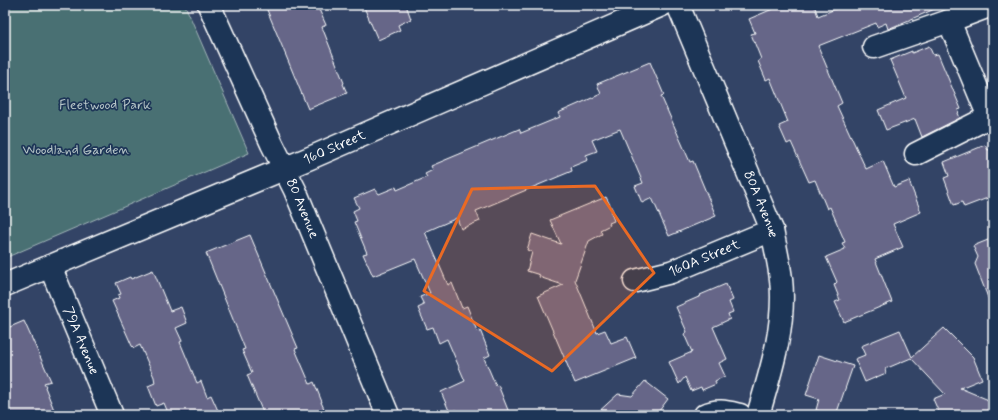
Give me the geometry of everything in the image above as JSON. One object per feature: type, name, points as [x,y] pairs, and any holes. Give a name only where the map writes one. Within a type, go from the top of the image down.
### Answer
[{"type":"street","name":"80 Avenue","points":[[209,5],[272,144],[299,199],[388,415]]},
{"type":"street","name":"160 Street","points":[[5,285],[284,168],[662,5]]},
{"type":"street","name":"80A Avenue","points":[[678,5],[772,230],[780,273],[782,305],[780,329],[771,370],[758,415]]},
{"type":"street","points":[[874,47],[950,22],[992,5]]},
{"type":"street","points":[[916,154],[991,116],[950,22]]},
{"type":"street","name":"160A Street","points":[[635,281],[671,272],[772,230]]},
{"type":"street","name":"79A Avenue","points":[[50,266],[112,415]]},
{"type":"street","points":[[705,415],[712,412],[722,411],[740,415]]},
{"type":"highlighted area","points":[[595,186],[654,273],[552,371],[424,291],[472,189]]},
{"type":"green space","name":"Fleetwood Park","points":[[5,5],[185,5],[249,153],[5,258]]},
{"type":"building","points":[[265,5],[317,5],[326,25],[322,27],[347,93],[308,109]]},
{"type":"building","points":[[363,5],[406,5],[411,19],[398,25],[400,30],[378,40]]},
{"type":"building","points":[[782,5],[814,5],[818,16],[845,5],[944,5],[888,29],[886,23],[877,27],[876,23],[818,46],[842,103],[837,106],[866,169],[883,161],[894,187],[909,181],[921,212],[893,224],[903,247],[875,259],[892,302],[844,322],[835,302],[840,300],[834,285],[837,282],[826,257],[845,249],[842,243],[845,242],[830,207],[827,209],[815,180],[809,182],[791,142],[787,144],[779,126],[788,122],[770,78],[766,80],[758,61],[761,59],[751,34],[755,33],[749,19]]},
{"type":"building","points":[[929,46],[933,55],[938,54],[961,109],[958,110],[960,118],[922,137],[915,119],[886,130],[878,110],[906,98],[890,60]]},
{"type":"building","points":[[650,62],[664,95],[661,96],[690,162],[693,161],[716,216],[669,236],[652,198],[642,203],[635,186],[643,183],[620,129],[592,140],[597,151],[586,155],[588,160],[571,167],[572,171],[476,211],[480,221],[461,229],[457,218],[425,232],[448,285],[452,283],[462,308],[467,306],[477,331],[480,330],[490,355],[484,358],[496,386],[498,385],[510,415],[458,415],[456,410],[450,413],[441,392],[465,381],[447,339],[439,343],[433,327],[427,329],[418,308],[424,305],[420,297],[430,293],[415,259],[373,276],[363,254],[367,253],[354,222],[357,221],[353,211],[359,208],[354,198],[375,189],[379,194],[396,187],[397,190],[427,177],[425,174],[433,170],[431,166],[519,129],[521,133],[560,117],[558,113],[601,94],[597,84]]},
{"type":"building","points":[[985,145],[988,150],[993,148],[993,196],[964,207],[962,202],[954,205],[944,178],[949,176],[944,162]]},
{"type":"building","points":[[606,197],[613,211],[611,212],[614,221],[609,223],[610,225],[600,230],[602,234],[589,241],[575,280],[597,333],[605,330],[611,343],[627,337],[636,358],[575,383],[538,296],[563,285],[539,277],[540,275],[527,271],[532,252],[527,250],[532,234],[561,244],[550,220]]},
{"type":"building","points":[[250,235],[298,348],[295,349],[310,384],[314,382],[322,402],[325,411],[315,415],[264,415],[247,375],[252,373],[242,350],[245,349],[206,253]]},
{"type":"building","points":[[993,238],[992,308],[975,264],[978,257],[973,246]]},
{"type":"building","points":[[153,270],[170,311],[181,307],[187,323],[176,328],[182,341],[180,342],[197,383],[201,381],[207,397],[211,395],[220,415],[169,415],[164,403],[156,406],[148,386],[155,383],[154,377],[140,345],[134,348],[132,346],[112,301],[119,298],[118,295],[121,294],[116,283]]},
{"type":"building","points":[[726,284],[733,300],[729,302],[733,312],[728,314],[730,319],[713,327],[727,359],[719,363],[725,376],[715,381],[716,384],[702,390],[701,387],[691,391],[685,377],[679,384],[669,362],[692,352],[684,334],[687,332],[676,307]]},
{"type":"building","points":[[24,321],[51,381],[44,383],[56,415],[9,415],[5,407],[5,329]]},
{"type":"building","points":[[944,328],[973,357],[982,379],[960,388],[991,401],[986,415],[940,415],[933,399],[945,394],[911,358],[885,369],[886,373],[865,382],[855,359],[865,355],[861,346],[900,330],[912,357]]},
{"type":"building","points":[[819,355],[853,366],[836,415],[830,415],[816,410],[819,399],[806,395]]},
{"type":"building","points":[[645,381],[668,399],[656,415],[595,415],[618,394],[632,396]]},
{"type":"park label","name":"Woodland Garden","points":[[76,150]]}]
